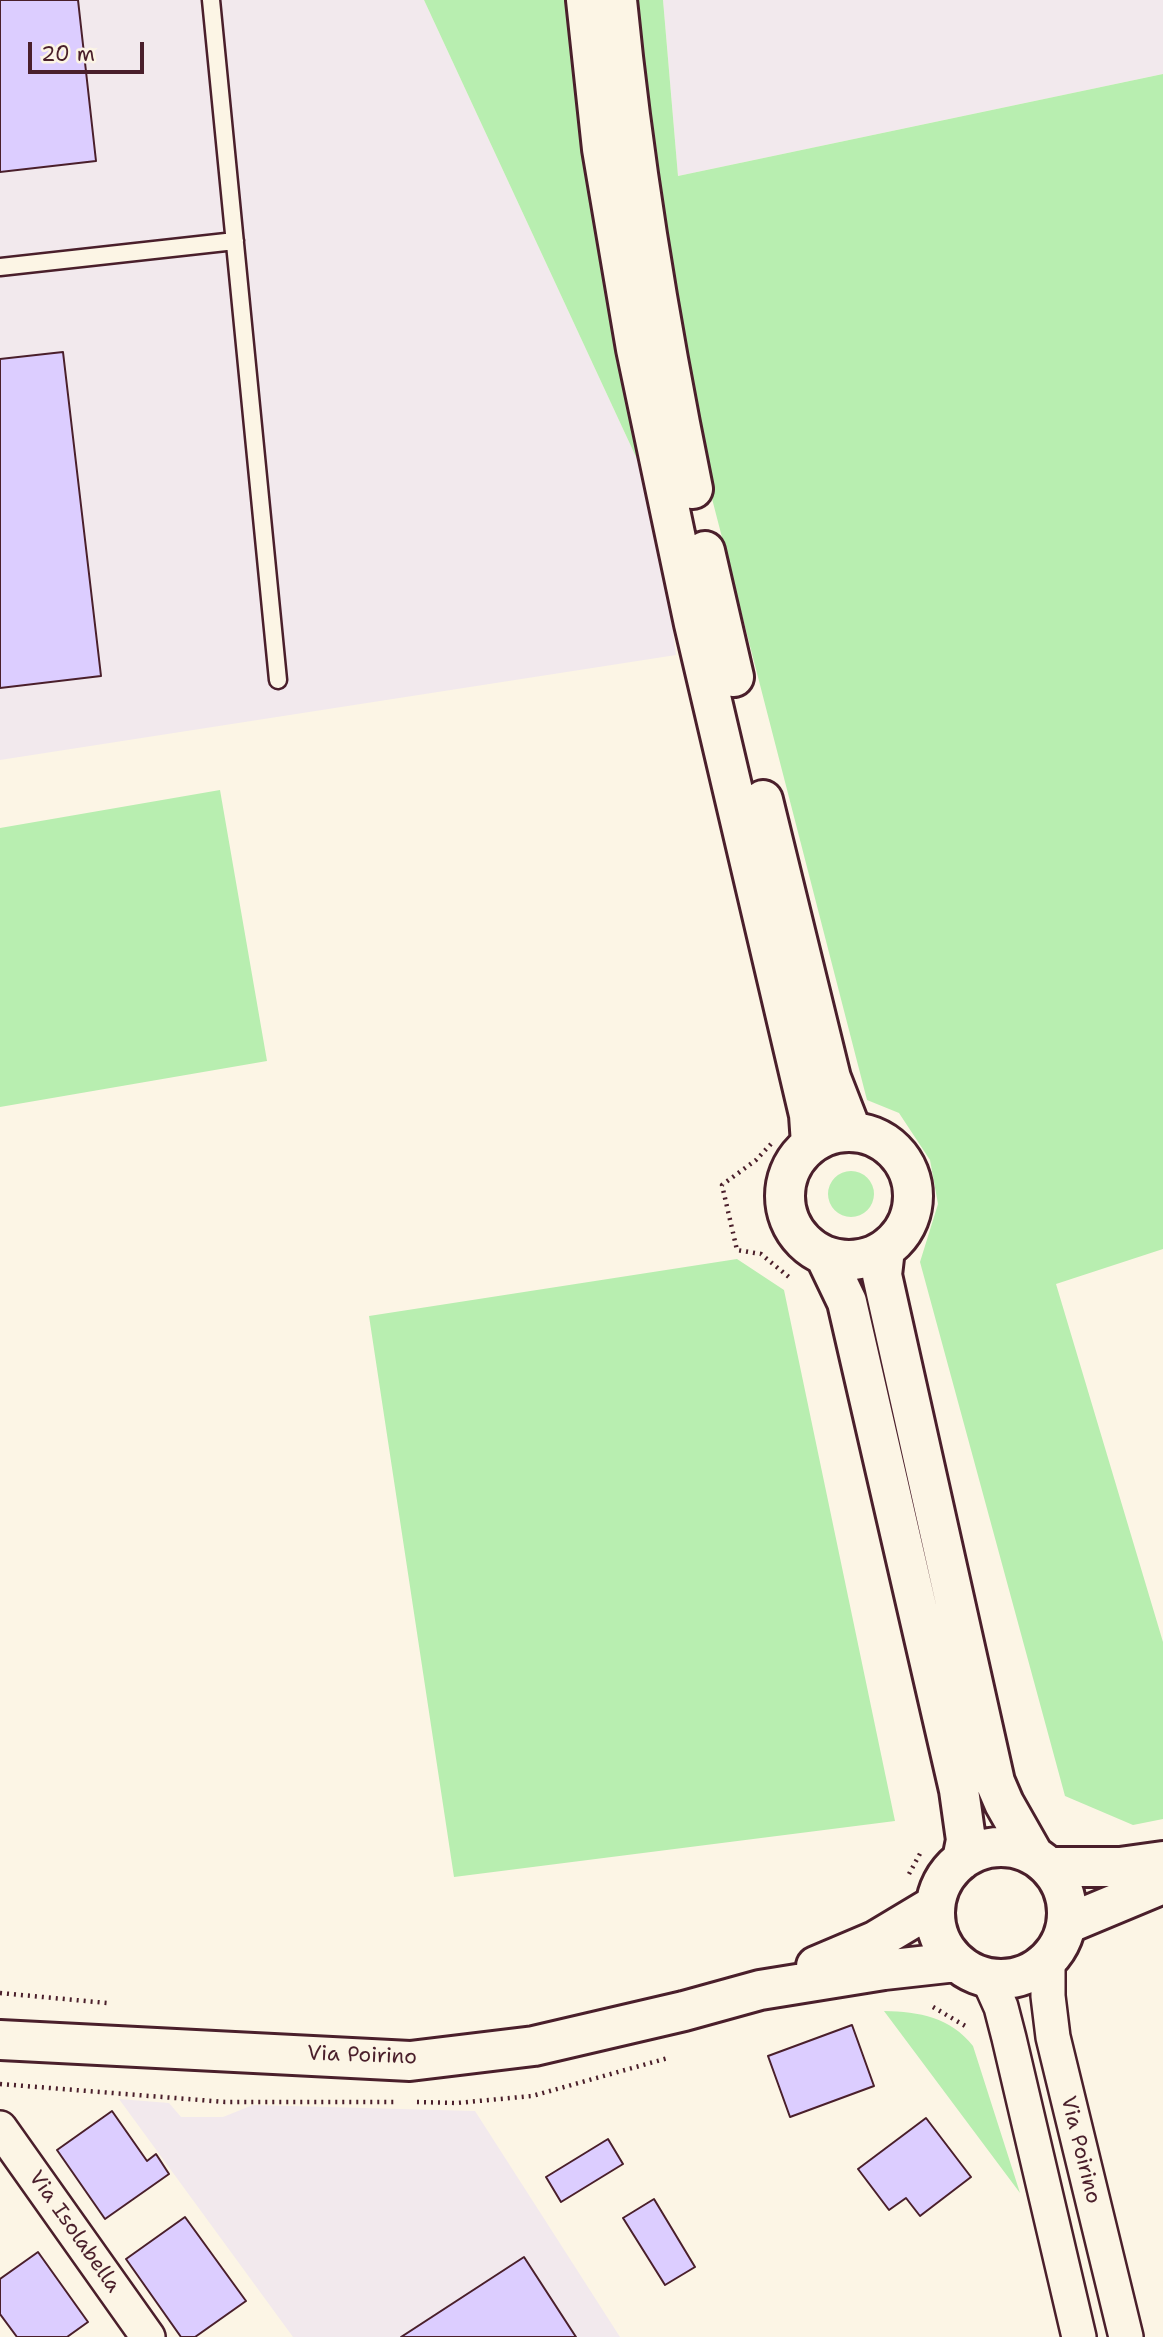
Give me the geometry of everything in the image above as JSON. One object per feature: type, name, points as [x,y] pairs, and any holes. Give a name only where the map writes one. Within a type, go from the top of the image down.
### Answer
[{"type":"street","points":[[586,0],[602,149],[636,349],[694,624],[809,1115],[794,1141],[798,1158],[789,1174],[785,1193],[787,1211],[794,1230],[808,1245],[825,1256],[845,1260],[866,1258],[885,1249],[900,1236],[909,1218],[913,1199],[911,1179],[903,1161],[889,1146],[872,1136],[852,1132],[794,1141]]},
{"type":"street","points":[[617,0],[627,94],[666,357],[704,543],[827,1065],[852,1132]]},
{"type":"street","points":[[885,1249],[882,1275],[995,1782],[1041,1861],[1061,1884],[1067,1903],[1067,1924],[1060,1944],[1048,1961],[1030,1973],[1009,1979],[972,1970],[943,1945],[936,1926],[935,1905],[940,1887],[949,1872],[962,1860],[979,1851],[997,1847],[1015,1848],[1041,1861],[1120,1867],[1163,1861]]},
{"type":"street","points":[[825,1256],[847,1301],[959,1790],[966,1840],[962,1860]]},
{"type":"street","points":[[1067,1924],[1163,1884]]},
{"type":"street","name":"Via Poirino","points":[[760,1990],[875,1941],[935,1905]]},
{"type":"street","name":"Via Poirino","points":[[1048,1961],[1048,1996],[1053,2037],[1126,2337]]},
{"type":"street","name":"Via Poirino","points":[[0,2040],[410,2061],[534,2046],[684,2011],[760,1990],[884,1970],[972,1970],[1001,2007],[1079,2337]]},
{"type":"street","name":"Via Isolabella","points":[[0,2128],[148,2337]]},
{"type":"lane","points":[[211,0],[278,680]]},
{"type":"lane","points":[[0,267],[235,241]]},
{"type":"path","points":[[794,1141],[756,1160],[722,1185],[737,1250],[761,1254],[799,1287]]},
{"type":"path","points":[[908,1875],[926,1842]]},
{"type":"path","points":[[0,1993],[111,2003]]},
{"type":"shaded area","points":[[0,0],[424,0],[643,472],[663,554],[676,655],[0,760]]},
{"type":"shaded area","points":[[663,0],[1163,0],[1163,74],[678,176]]},
{"type":"shaded area","points":[[119,2099],[169,2103],[181,2117],[223,2117],[253,2105],[475,2111],[620,2337],[293,2337]]},
{"type":"green space","points":[[424,0],[578,0],[643,472]]},
{"type":"green space","points":[[635,0],[663,0],[678,176],[1163,74],[1163,1249],[1056,1284],[1163,1642],[1163,1819],[1133,1825],[1065,1796],[920,1262],[938,1204],[930,1160],[899,1113],[867,1100],[709,487],[653,181]]},
{"type":"green space","points":[[220,790],[267,1061],[0,1107],[0,828]]},
{"type":"green space","points":[[851,1171],[867,1178],[874,1194],[867,1210],[851,1217],[835,1210],[828,1194],[835,1178]]},
{"type":"green space","points":[[737,1259],[784,1290],[895,1821],[454,1877],[369,1316]]},
{"type":"green space","points":[[884,2011],[922,2015],[944,2022],[973,2046],[1020,2193]]},
{"type":"building","points":[[0,0],[78,0],[96,161],[0,172]]},
{"type":"building","points":[[63,352],[101,676],[0,688],[0,359]]},
{"type":"building","points":[[852,2025],[874,2086],[790,2117],[768,2056]]},
{"type":"building","points":[[112,2111],[147,2161],[156,2154],[169,2174],[105,2219],[57,2150]]},
{"type":"building","points":[[926,2118],[971,2177],[920,2216],[906,2198],[889,2210],[858,2169]]},
{"type":"building","points":[[608,2139],[623,2164],[561,2202],[546,2177]]},
{"type":"building","points":[[654,2199],[695,2267],[665,2285],[623,2218]]},
{"type":"building","points":[[185,2217],[246,2301],[195,2337],[181,2337],[126,2259]]},
{"type":"building","points":[[38,2252],[88,2322],[67,2337],[17,2337],[0,2314],[0,2279]]},
{"type":"building","points":[[524,2257],[576,2337],[401,2337]]}]
